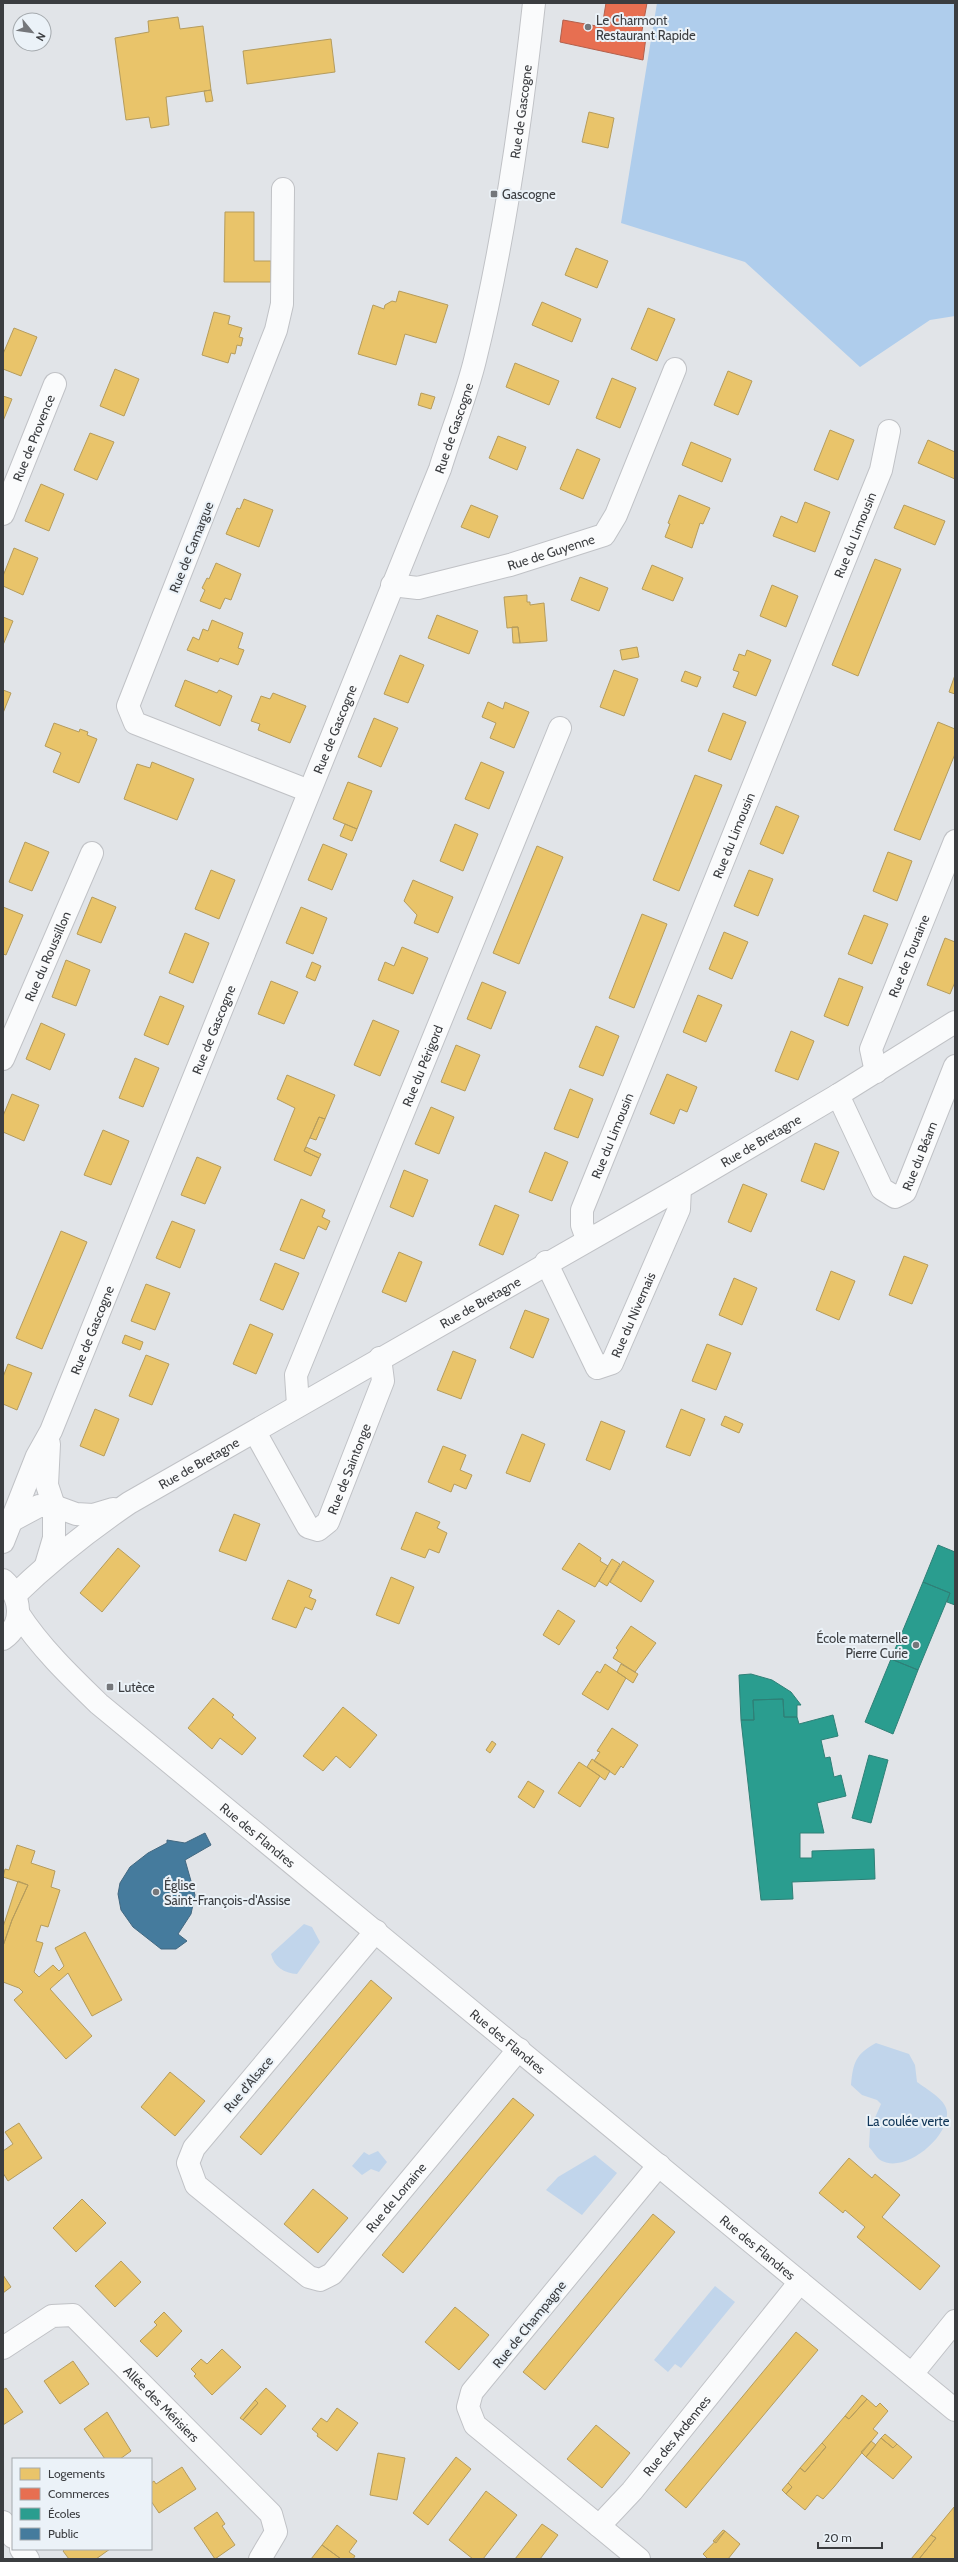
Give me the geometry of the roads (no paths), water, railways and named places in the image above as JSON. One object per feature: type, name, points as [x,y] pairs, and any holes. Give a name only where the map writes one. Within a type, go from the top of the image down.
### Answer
[{"type":"street","name":"Rue de Gascogne","points":[[3,1542],[37,1456],[51,1431],[440,469],[475,362],[509,197],[534,3]]},
{"type":"street","name":"Rue de Camargue","points":[[282,189],[282,304],[276,330],[128,706],[135,723],[309,791]]},
{"type":"street","name":"Rue de Guyenne","points":[[392,585],[418,588],[510,565],[604,535],[616,515],[675,369]]},
{"type":"street","name":"Rue de Provence","points":[[3,514],[56,384]]},
{"type":"street","name":"Rue du Limousin","points":[[586,1239],[582,1225],[582,1210],[882,470],[889,431]]},
{"type":"street","name":"Rue du Périgord","points":[[298,1405],[296,1375],[560,728]]},
{"type":"street","name":"Rue de Touraine","points":[[876,1072],[872,1049],[955,841]]},
{"type":"street","name":"Rue du Roussillon","points":[[3,1059],[92,853]]},
{"type":"street","name":"Rue de Bretagne","points":[[12,1596],[80,1537],[129,1503],[255,1432],[298,1405],[586,1239],[680,1188],[838,1095],[955,1022]]},
{"type":"street","name":"Rue du Béarn","points":[[838,1095],[882,1189],[895,1197],[906,1192],[955,1066]]},
{"type":"street","name":"Rue du Nivernais","points":[[546,1262],[597,1368],[612,1362],[679,1208],[680,1188]]},
{"type":"street","name":"Rue de Saintonge","points":[[255,1432],[308,1527],[318,1530],[328,1522],[383,1381],[380,1358]]},
{"type":"street","name":"Rue de Gascogne","points":[[46,1565],[54,1538],[54,1506],[47,1485],[51,1431]]},
{"type":"street","points":[[11,1521],[39,1506],[54,1506],[76,1514],[93,1515],[129,1503]]},
{"type":"street","points":[[4,1638],[13,1629],[12,1596]]},
{"type":"street","name":"Rue des Flandres","points":[[12,1596],[30,1632],[64,1670],[99,1704],[955,2410]]},
{"type":"street","name":"Rue des Flandres","points":[[4,1638],[64,1670]]},
{"type":"street","name":"Rue d'Alsace","points":[[256,2233],[196,2184],[188,2163],[194,2148],[376,1931]]},
{"type":"street","name":"Rue de Lorraine","points":[[256,2233],[309,2277],[320,2280],[332,2274],[519,2049]]},
{"type":"street","name":"Rue de Champagne","points":[[599,2526],[475,2425],[468,2407],[472,2392],[659,2165]]},
{"type":"street","name":"Rue des Ardennes","points":[[599,2526],[632,2491],[800,2282]]},
{"type":"street","name":"Allée des Mérisiers","points":[[3,2348],[52,2316],[72,2315],[271,2514],[276,2532],[260,2559]]},
{"type":"street","points":[[912,2374],[955,2321]]},
{"type":"street","points":[[3,2522],[12,2536]]},
{"type":"street","points":[[599,2526],[639,2559]]},
{"type":"street","points":[[22,2550],[28,2559]]},
{"type":"place","name":"Le Charmont Restaurant Rapide","points":[[588,27]]},
{"type":"place","name":"Gascogne","points":[[494,194]]},
{"type":"place","name":"École maternelle Pierre Curie","points":[[916,1645]]},
{"type":"place","name":"Lutèce","points":[[110,1687]]},
{"type":"place","name":"Église Saint-François-d'Assise","points":[[156,1892]]},
{"type":"park label","name":"La coulée verte","points":[[908,2121]]}]
